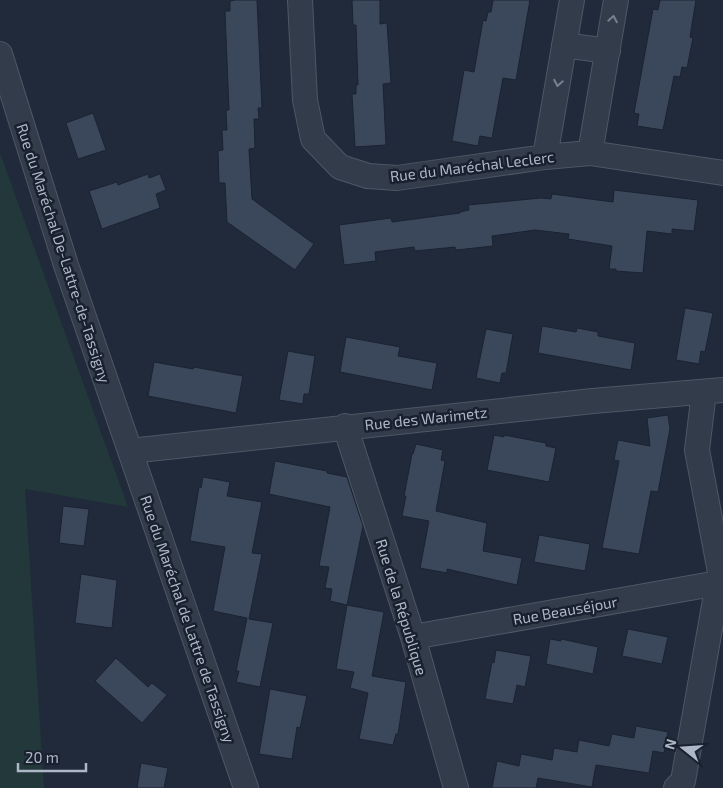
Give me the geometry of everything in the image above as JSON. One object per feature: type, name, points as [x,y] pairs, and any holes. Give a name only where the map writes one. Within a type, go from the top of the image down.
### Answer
[{"type":"street","name":"Rue du Maréchal Leclerc","points":[[300,0],[305,100],[313,139],[340,167],[368,176],[397,178],[545,157],[590,153],[723,173]]},
{"type":"street","points":[[545,157],[572,0]]},
{"type":"street","points":[[590,153],[616,0]]},
{"type":"street","points":[[564,44],[608,51]]},
{"type":"street","name":"Rue du Maréchal De-Lattre-de-Tassigny","points":[[0,54],[66,265],[130,451]]},
{"type":"street","points":[[679,785],[720,572],[697,450],[714,391]]},
{"type":"street","name":"Rue des Warimetz","points":[[130,451],[345,426],[714,391]]},
{"type":"street","name":"Rue de la République","points":[[345,426],[413,637],[456,788]]},
{"type":"street","name":"Rue du Maréchal de Lattre de Tassigny","points":[[130,451],[246,788]]},
{"type":"street","name":"Rue Beauséjour","points":[[413,637],[718,582]]},
{"type":"green space","points":[[0,153],[128,507],[25,489],[44,788],[0,788]]},
{"type":"building","points":[[257,0],[262,108],[258,108],[259,119],[254,119],[255,148],[249,149],[252,199],[314,244],[295,270],[227,222],[225,183],[219,183],[218,151],[223,150],[222,130],[227,130],[226,110],[229,110],[225,11],[230,11],[230,1]]},
{"type":"building","points":[[352,0],[380,0],[380,24],[387,23],[391,83],[383,84],[386,145],[355,147],[352,94],[356,94],[356,85],[358,85],[356,25],[353,25]]},
{"type":"building","points":[[493,0],[530,0],[516,80],[503,78],[492,138],[480,136],[478,146],[452,141],[464,70],[474,72],[483,20],[486,21],[488,12],[491,12]]},
{"type":"building","points":[[660,0],[696,0],[690,37],[693,38],[687,68],[682,67],[680,77],[674,76],[663,130],[637,126],[639,114],[634,113],[653,9],[658,10]]},
{"type":"building","points":[[93,113],[106,150],[78,159],[66,123]]},
{"type":"building","points":[[148,174],[149,178],[160,174],[166,190],[156,194],[160,208],[102,229],[89,191],[117,182],[118,185]]},
{"type":"building","points":[[614,190],[698,200],[694,231],[672,229],[672,234],[647,231],[643,273],[609,269],[612,246],[568,239],[569,234],[535,230],[492,236],[493,246],[456,250],[455,247],[415,251],[414,247],[375,252],[376,261],[344,265],[339,225],[391,218],[392,222],[460,213],[469,210],[468,205],[541,198],[551,199],[552,194],[613,202]]},
{"type":"building","points":[[685,308],[713,313],[705,352],[701,351],[699,364],[676,360]]},
{"type":"building","points":[[542,326],[576,332],[577,328],[598,332],[598,336],[635,343],[631,370],[538,353]]},
{"type":"building","points":[[486,329],[513,334],[506,373],[502,373],[500,383],[476,378]]},
{"type":"building","points":[[346,337],[400,347],[398,356],[437,363],[432,390],[340,372]]},
{"type":"building","points":[[288,351],[315,356],[309,394],[304,394],[303,404],[279,400]]},
{"type":"building","points":[[154,362],[243,376],[236,413],[148,396]]},
{"type":"building","points":[[668,415],[670,429],[658,492],[651,491],[639,554],[602,548],[619,461],[614,460],[618,440],[650,446],[647,418]]},
{"type":"building","points":[[494,435],[504,437],[504,435],[546,443],[546,446],[556,448],[549,482],[487,470]]},
{"type":"building","points":[[416,444],[443,450],[441,460],[445,461],[436,511],[487,523],[483,551],[522,558],[517,585],[447,569],[447,573],[420,568],[429,521],[402,516],[412,454]]},
{"type":"building","points":[[275,461],[327,471],[327,473],[347,477],[363,526],[347,605],[330,601],[332,589],[325,588],[329,567],[319,566],[330,507],[269,494]]},
{"type":"building","points":[[203,477],[230,482],[227,496],[262,502],[252,553],[262,554],[249,619],[273,623],[260,687],[236,682],[239,671],[236,671],[247,618],[213,611],[225,547],[190,541],[199,487],[201,488]]},
{"type":"building","points":[[63,506],[89,509],[84,546],[59,543]]},
{"type":"building","points":[[539,535],[590,544],[585,571],[534,562]]},
{"type":"building","points":[[81,574],[117,580],[112,628],[75,623]]},
{"type":"building","points":[[347,605],[384,612],[372,676],[406,682],[398,734],[396,734],[393,745],[359,739],[368,693],[350,688],[354,672],[336,669]]},
{"type":"building","points":[[628,629],[668,637],[662,664],[622,656]]},
{"type":"building","points":[[550,639],[561,641],[561,639],[598,647],[593,674],[546,664]]},
{"type":"building","points":[[496,650],[531,656],[525,687],[517,685],[513,704],[485,699]]},
{"type":"building","points":[[116,658],[148,687],[152,683],[167,695],[142,723],[95,681]]},
{"type":"building","points":[[270,689],[307,696],[300,728],[297,727],[292,759],[259,754]]},
{"type":"building","points":[[636,726],[668,732],[664,753],[653,751],[649,773],[596,765],[592,787],[538,778],[536,788],[492,788],[497,761],[519,766],[521,754],[552,760],[554,748],[577,752],[579,740],[609,746],[612,734],[634,738]]},
{"type":"building","points":[[141,763],[168,768],[164,788],[137,788]]}]
